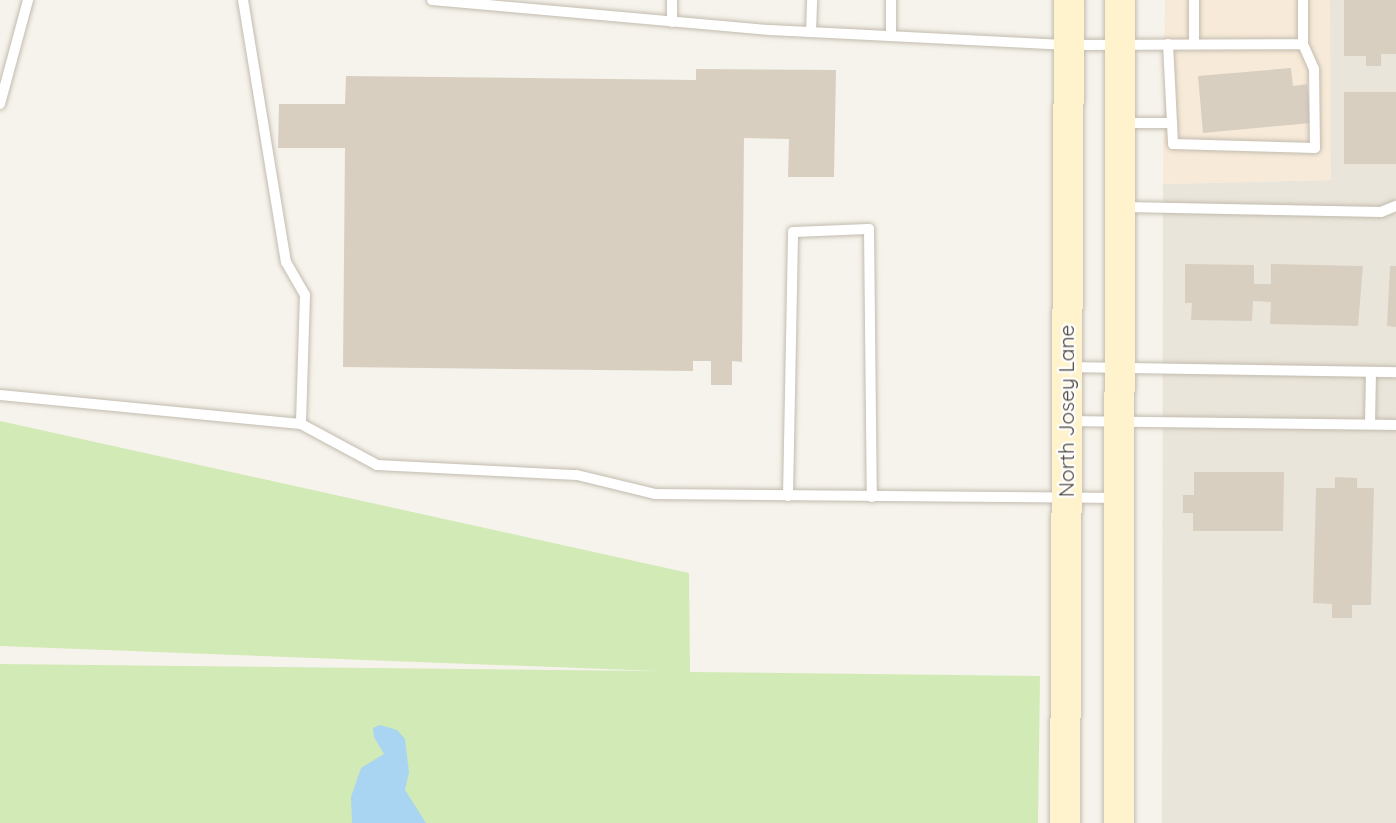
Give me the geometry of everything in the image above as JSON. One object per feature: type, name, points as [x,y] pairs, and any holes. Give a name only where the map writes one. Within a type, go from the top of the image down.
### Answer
[{"type":"main road","name":"North Josey Lane","points":[[1065,823],[1065,421],[1069,0]]},
{"type":"main road","points":[[1119,823],[1120,0]]},
{"type":"lane","points":[[0,104],[28,0]]},
{"type":"lane","points":[[243,0],[286,262],[306,295],[301,424]]},
{"type":"lane","points":[[432,0],[811,32],[1069,45],[1303,44]]},
{"type":"lane","points":[[672,0],[672,22]]},
{"type":"lane","points":[[811,32],[812,0]]},
{"type":"lane","points":[[891,0],[891,36]]},
{"type":"lane","points":[[1194,0],[1194,44]]},
{"type":"lane","points":[[1168,44],[1173,144],[1315,148],[1314,69],[1303,44],[1303,0]]},
{"type":"lane","points":[[1120,123],[1172,123]]},
{"type":"lane","points":[[1120,207],[1381,212],[1396,206]]},
{"type":"lane","points":[[788,496],[793,232],[869,229],[872,497]]},
{"type":"lane","points":[[1066,367],[1396,372]]},
{"type":"lane","points":[[1371,372],[1371,424]]},
{"type":"lane","points":[[0,395],[301,424],[377,465],[577,475],[655,494],[1119,498]]},
{"type":"lane","points":[[1065,421],[1396,425]]},
{"type":"shaded area","points":[[1165,0],[1330,0],[1331,180],[1163,184]]},
{"type":"shaded area","points":[[1330,0],[1396,0],[1396,823],[1162,823],[1163,184],[1330,180]]},
{"type":"green space","points":[[0,421],[689,573],[690,672],[1040,676],[1038,823],[0,823],[0,664],[657,671],[0,646]]},
{"type":"water","points":[[380,725],[397,730],[405,739],[409,772],[405,790],[426,823],[352,823],[351,797],[361,768],[384,754],[374,737],[373,728]]},
{"type":"building","points":[[1344,0],[1396,0],[1396,54],[1381,54],[1381,66],[1366,66],[1366,56],[1344,56]]},
{"type":"building","points":[[1291,68],[1293,86],[1307,84],[1311,123],[1203,133],[1198,76]]},
{"type":"building","points":[[696,69],[836,70],[834,177],[788,177],[789,139],[744,138],[742,362],[732,361],[732,385],[711,385],[711,361],[693,361],[693,371],[343,367],[345,148],[278,148],[279,104],[345,104],[346,76],[696,80]]},
{"type":"building","points":[[1344,92],[1396,92],[1396,164],[1344,164]]},
{"type":"building","points":[[1185,264],[1254,265],[1254,284],[1271,284],[1271,264],[1363,266],[1358,326],[1270,324],[1271,302],[1253,301],[1252,321],[1191,320],[1192,303],[1185,303]]},
{"type":"building","points":[[1390,266],[1396,266],[1396,327],[1387,326]]},
{"type":"building","points":[[1194,472],[1284,472],[1283,531],[1193,531],[1193,513],[1183,513],[1183,495],[1194,495]]},
{"type":"building","points":[[1335,477],[1357,478],[1357,488],[1374,488],[1371,605],[1352,605],[1352,618],[1332,618],[1332,604],[1313,603],[1316,488],[1335,488]]}]
